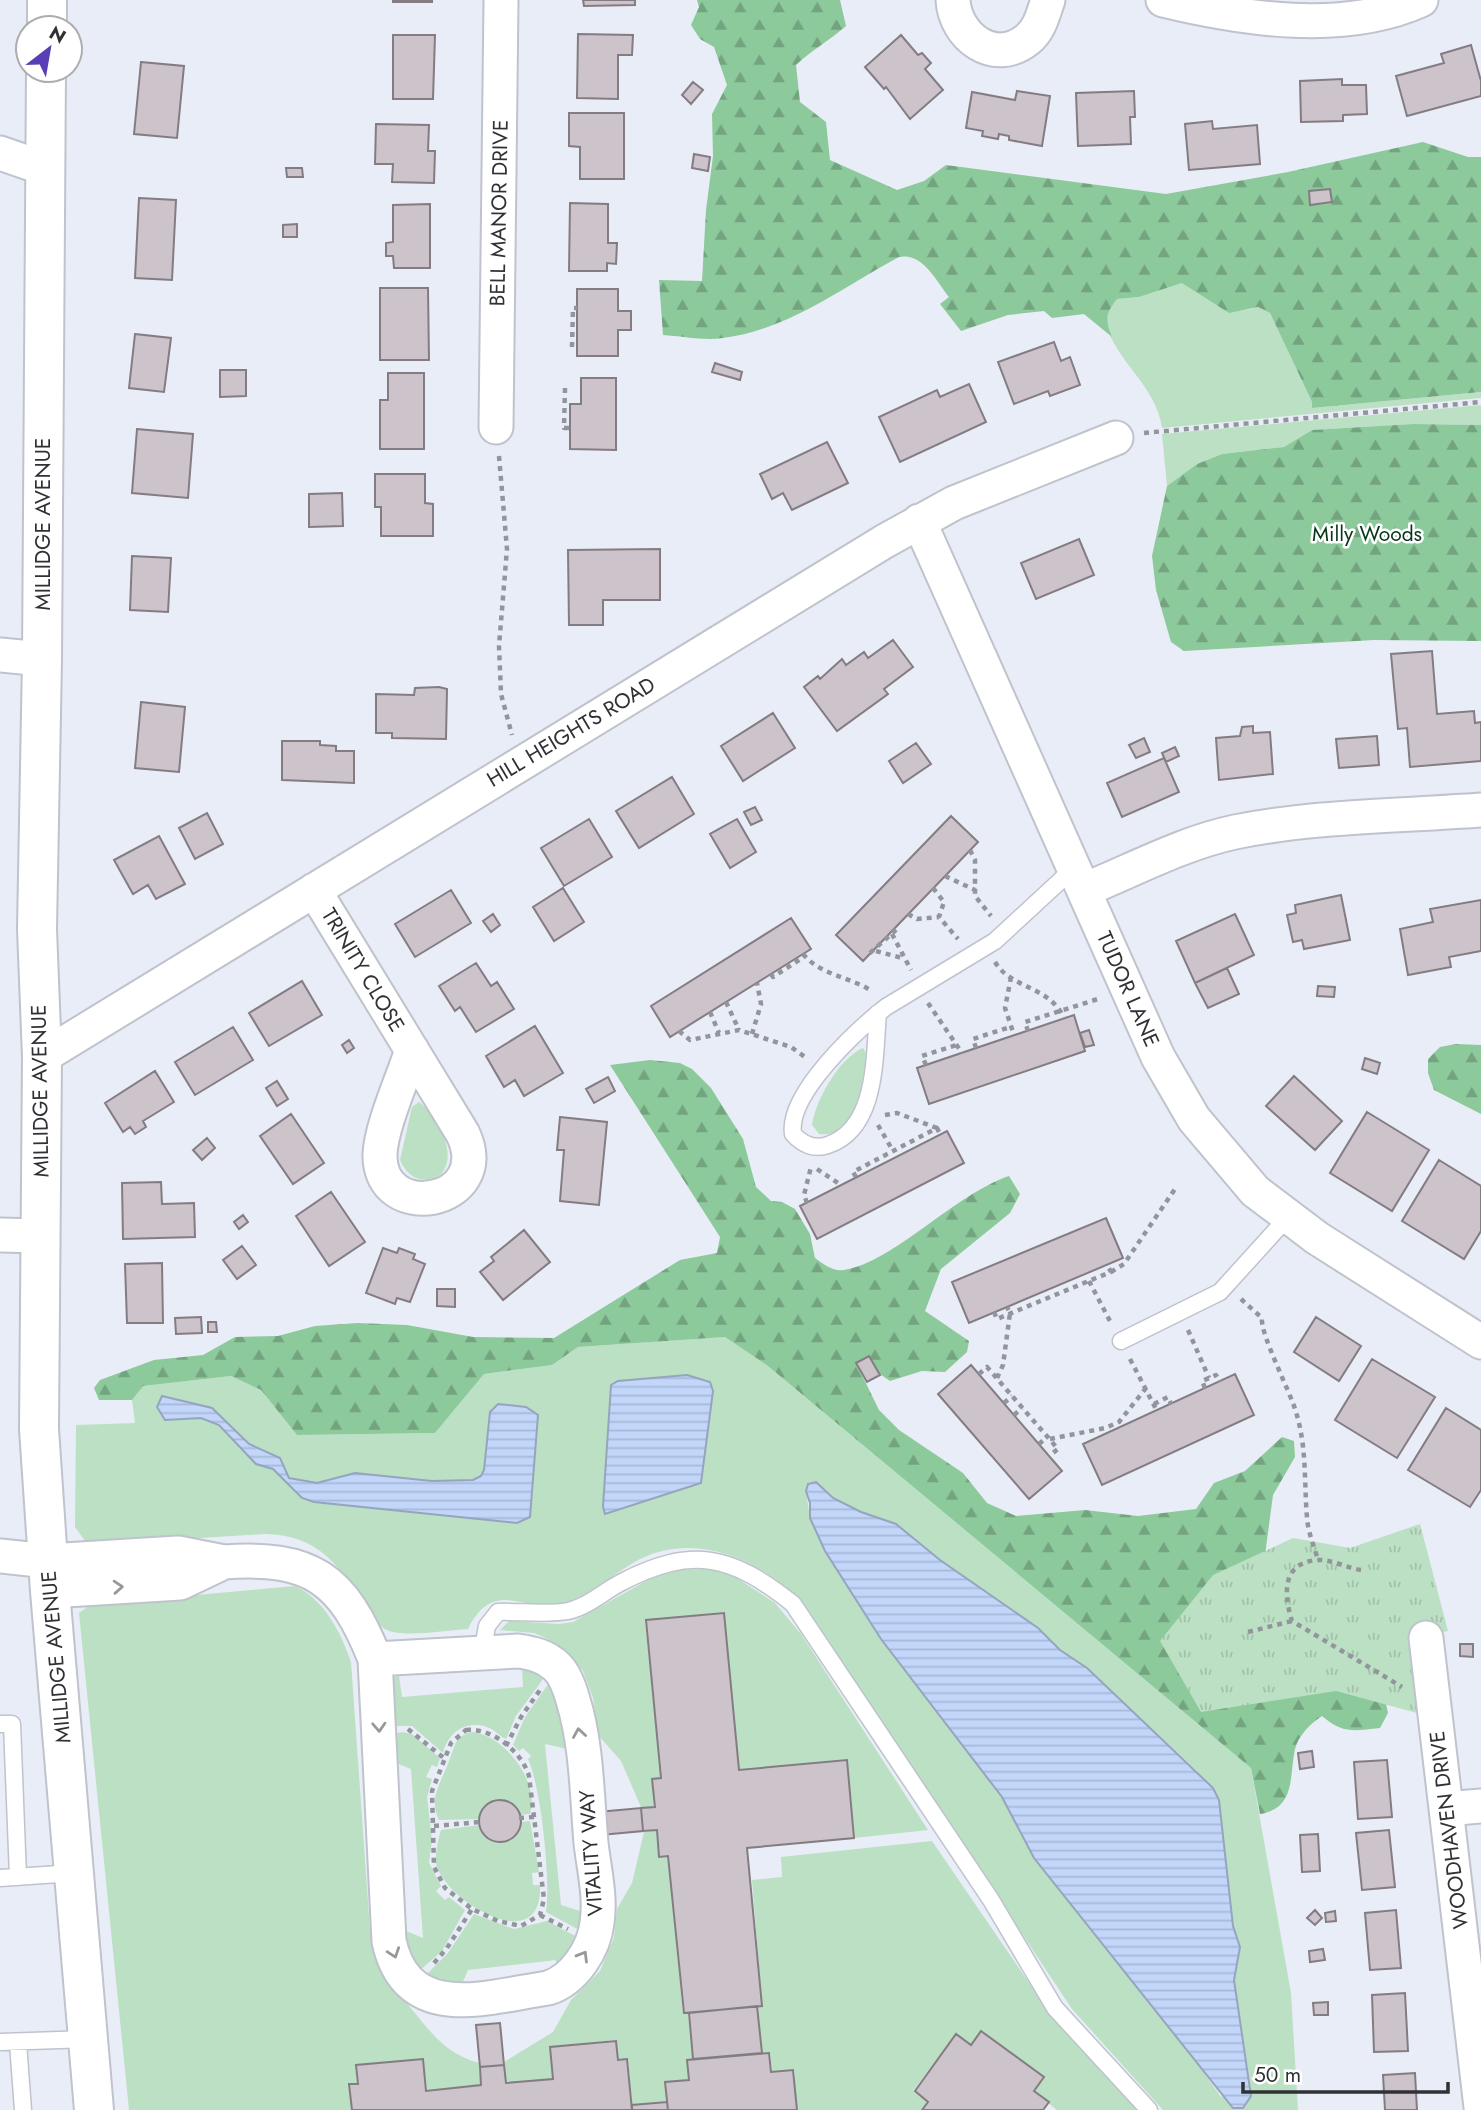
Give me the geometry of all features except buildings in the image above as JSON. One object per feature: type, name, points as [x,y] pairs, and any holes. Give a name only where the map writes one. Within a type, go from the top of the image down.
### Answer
[{"type":"street","name":"BELL MANOR DRIVE","points":[[496,427],[501,0]]},
{"type":"street","points":[[953,0],[954,15],[961,29],[984,47],[999,50],[1014,47],[1027,40],[1037,29],[1048,0]]},
{"type":"street","points":[[1163,0],[1228,15],[1280,18],[1375,15],[1421,0]]},
{"type":"street","name":"MILLIDGE AVENUE","points":[[46,84],[42,659],[37,929],[42,1057],[39,1429],[94,2110]]},
{"type":"street","points":[[0,153],[46,169]]},
{"type":"street","name":"HILL HEIGHTS ROAD","points":[[42,1057],[919,521],[954,503],[1116,438]]},
{"type":"street","name":"TUDOR LANE","points":[[919,521],[1158,1057],[1194,1119],[1247,1183],[1287,1218],[1481,1342]]},
{"type":"street","points":[[0,655],[42,659]]},
{"type":"street","points":[[1079,879],[1233,832],[1275,826],[1481,810]]},
{"type":"street","name":"TRINITY CLOSE","points":[[314,890],[412,1050]]},
{"type":"street","points":[[0,1236],[41,1236]]},
{"type":"street","name":"VITALITY WAY","points":[[0,1556],[49,1576],[178,1553],[224,1562],[283,1562],[311,1571],[333,1586],[355,1615],[375,1659],[389,1941],[393,1957],[411,1983],[428,1996],[450,2001],[548,1988],[562,1982],[574,1970],[592,1941],[598,1906],[582,1755],[574,1702],[557,1667]]},
{"type":"street","name":"WOODHAVEN DRIVE","points":[[1426,1637],[1481,2107]]},
{"type":"street","points":[[375,1659],[518,1650],[538,1654],[557,1667]]},
{"type":"street","points":[[1446,1809],[1481,1806]]},
{"type":"lane","points":[[878,1013],[873,1079],[861,1114],[843,1137],[822,1147],[807,1145],[793,1134],[792,1125],[797,1108],[839,1050],[878,1013],[979,951],[1079,879]]},
{"type":"lane","points":[[1121,1341],[1180,1314],[1227,1287],[1287,1218]]},
{"type":"lane","points":[[482,1653],[486,1626],[498,1612],[567,1611],[653,1568],[693,1559],[732,1563],[762,1579],[793,1604],[991,1900],[1055,2008],[1149,2110]]},
{"type":"lane","points":[[0,1724],[12,1724],[18,1877]]},
{"type":"lane","points":[[0,1878],[74,1873]]},
{"type":"lane","points":[[0,2042],[89,2039]]},
{"type":"lane","points":[[18,2043],[23,2110]]},
{"type":"path","points":[[572,347],[573,308],[577,308]]},
{"type":"path","points":[[565,388],[564,428],[570,428]]},
{"type":"path","points":[[1116,438],[1481,402]]},
{"type":"path","points":[[496,427],[507,549],[499,646],[501,694],[519,765]]},
{"type":"path","points":[[970,850],[975,860],[976,899],[1004,934]]},
{"type":"path","points":[[945,876],[975,890]]},
{"type":"path","points":[[933,888],[944,902],[939,917]]},
{"type":"path","points":[[908,914],[917,919],[939,917],[1002,973],[1041,992],[1060,1011],[1063,1018]]},
{"type":"path","points":[[895,927],[897,929],[873,952],[902,959]]},
{"type":"path","points":[[892,934],[902,959],[962,1053]]},
{"type":"path","points":[[771,974],[773,976],[804,955],[819,969],[859,983]]},
{"type":"path","points":[[1011,977],[1005,1008],[1014,1035]]},
{"type":"path","points":[[752,1034],[761,1004],[757,983]]},
{"type":"path","points":[[1028,1031],[1025,1022],[1128,990]]},
{"type":"path","points":[[726,1002],[739,1030]]},
{"type":"path","points":[[710,1012],[719,1033]]},
{"type":"path","points":[[976,1048],[973,1039],[1010,1027]]},
{"type":"path","points":[[679,1031],[690,1040],[739,1030],[791,1048],[811,1061]]},
{"type":"path","points":[[926,1065],[922,1056],[957,1045]]},
{"type":"path","points":[[856,1177],[853,1172],[939,1131],[892,1112],[877,1122]]},
{"type":"path","points":[[807,1203],[804,1195],[811,1166]]},
{"type":"path","points":[[994,1312],[997,1319],[1111,1272],[1124,1264],[1175,1189]]},
{"type":"path","points":[[1107,1265],[1111,1272]]},
{"type":"path","points":[[1092,1271],[1096,1278]]},
{"type":"path","points":[[1058,1286],[1060,1293]]},
{"type":"path","points":[[1227,1287],[1262,1318],[1261,1328],[1272,1348],[1296,1410],[1306,1466],[1307,1520],[1318,1560]]},
{"type":"path","points":[[1044,1292],[1046,1298]]},
{"type":"path","points":[[997,1378],[1003,1365],[1010,1313],[1007,1307]]},
{"type":"path","points":[[1180,1314],[1209,1378]]},
{"type":"path","points":[[979,1374],[987,1367],[1058,1449],[1049,1456]]},
{"type":"path","points":[[1205,1388],[1202,1381],[1216,1375],[1220,1382]]},
{"type":"path","points":[[1039,1444],[1048,1438],[1106,1431],[1121,1424],[1146,1388]]},
{"type":"path","points":[[1004,1403],[1012,1396]]},
{"type":"path","points":[[1154,1404],[1168,1397],[1171,1404]]},
{"type":"path","points":[[1014,1415],[1022,1408]]},
{"type":"path","points":[[1361,1570],[1318,1560],[1294,1570],[1287,1583],[1285,1599],[1292,1621],[1333,1648],[1434,1704]]},
{"type":"path","points":[[1248,1632],[1292,1621]]},
{"type":"path","points":[[506,1746],[521,1717],[557,1667]]},
{"type":"path","points":[[379,1729],[407,1729],[445,1759]]},
{"type":"path","points":[[466,1730],[486,1731],[527,1767],[543,1885],[540,1915],[522,1926],[509,1925],[472,1909],[455,1897],[438,1877],[433,1860],[432,1791],[445,1759],[451,1743],[466,1730]]},
{"type":"path","points":[[519,1818],[535,1817]]},
{"type":"path","points":[[434,1826],[480,1822]]},
{"type":"path","points":[[411,1983],[447,1948],[472,1909]]},
{"type":"green space","points":[[697,0],[840,0],[846,26],[796,65],[800,102],[826,122],[830,160],[897,190],[924,181],[946,165],[1166,194],[1288,172],[1423,142],[1468,157],[1481,157],[1481,392],[1312,408],[1312,402],[1270,313],[1258,307],[1229,313],[1182,283],[1139,297],[1117,299],[1107,317],[1112,337],[1084,314],[1052,318],[1044,311],[1008,315],[961,331],[940,304],[949,297],[922,263],[908,257],[899,257],[814,306],[770,326],[716,339],[663,335],[659,280],[702,281],[706,210],[713,156],[712,114],[727,85],[714,47],[700,39],[691,25],[699,7]]},
{"type":"green space","points":[[1182,283],[1225,309],[1233,311],[1258,307],[1270,313],[1312,402],[1312,408],[1481,392],[1481,398],[1162,428],[1152,399],[1110,336],[1106,316],[1117,299],[1139,297]]},
{"type":"green space","points":[[1481,405],[1481,425],[1413,424],[1312,430],[1284,447],[1222,454],[1197,464],[1167,486],[1162,434]]},
{"type":"green space","name":"Milly Woods","points":[[1413,424],[1481,425],[1481,641],[1374,640],[1184,651],[1171,642],[1156,590],[1152,556],[1167,486],[1197,464],[1222,454],[1284,447],[1312,430]]},
{"type":"green space","points":[[1456,1044],[1481,1045],[1481,1114],[1434,1090],[1428,1073],[1428,1059],[1440,1047]]},
{"type":"green space","points":[[863,1048],[866,1053],[861,1092],[851,1118],[843,1127],[832,1133],[819,1134],[812,1125],[823,1092],[846,1060]]},
{"type":"green space","points":[[650,1060],[680,1063],[692,1069],[711,1088],[743,1139],[756,1187],[771,1201],[782,1202],[795,1209],[810,1234],[815,1258],[833,1269],[844,1270],[883,1254],[967,1197],[1009,1176],[1020,1194],[1010,1213],[941,1269],[925,1311],[969,1341],[967,1352],[945,1372],[922,1371],[890,1381],[880,1374],[869,1356],[856,1363],[879,1410],[899,1430],[963,1473],[987,1503],[1016,1516],[1085,1510],[1138,1516],[1196,1509],[1214,1483],[1245,1471],[1282,1437],[1294,1441],[1295,1457],[1273,1495],[1265,1555],[1325,1687],[1385,1699],[1388,1713],[1380,1728],[1349,1730],[1336,1726],[1322,1716],[1299,1739],[1285,1798],[1272,1811],[1260,1814],[1251,1768],[768,1366],[725,1337],[578,1347],[552,1365],[484,1374],[435,1433],[297,1435],[261,1390],[231,1376],[143,1386],[132,1400],[99,1400],[94,1388],[100,1380],[154,1360],[203,1355],[235,1337],[278,1336],[315,1326],[358,1323],[407,1325],[473,1337],[554,1338],[680,1260],[717,1253],[720,1237],[610,1065]]},
{"type":"green space","points":[[419,1102],[433,1116],[447,1146],[446,1166],[441,1174],[429,1179],[412,1176],[400,1160],[412,1107]]},
{"type":"green space","points":[[725,1337],[768,1366],[1251,1768],[1291,1993],[1298,2110],[1163,2110],[1072,2009],[806,1609],[773,1577],[753,1565],[708,1550],[685,1548],[662,1551],[640,1559],[566,1603],[553,1606],[501,1600],[478,1613],[468,1629],[404,1633],[380,1626],[336,1565],[313,1546],[300,1540],[265,1534],[88,1545],[75,1527],[76,1425],[135,1423],[132,1400],[143,1386],[231,1376],[261,1390],[297,1435],[435,1433],[484,1374],[552,1365],[578,1347]],"holes":[[[816,1482],[833,1498],[861,1512],[896,1524],[940,1560],[1037,1628],[1060,1650],[1087,1668],[1196,1770],[1219,1800],[1233,1927],[1240,1947],[1234,1980],[1250,2082],[1221,2097],[1190,2053],[1034,1858],[1002,1797],[881,1639],[825,1551],[810,1518],[806,1491]]]},
{"type":"green space","points":[[1420,1524],[1448,1631],[1408,1639],[1417,1713],[1336,1691],[1201,1712],[1160,1641],[1213,1575],[1293,1538],[1350,1548]]},
{"type":"green space","points":[[708,1569],[729,1573],[775,1603],[801,1634],[928,1830],[854,1838],[846,1760],[739,1770],[724,1613],[645,1620],[661,1777],[652,1779],[655,1807],[641,1807],[621,1761],[598,1735],[593,1698],[583,1671],[566,1651],[534,1633],[500,1630],[509,1621],[559,1624],[573,1622],[655,1576],[680,1570]]},
{"type":"green space","points":[[295,1586],[315,1600],[330,1618],[351,1662],[370,1930],[376,1952],[395,1988],[432,2033],[456,2054],[479,2063],[481,2085],[426,2091],[422,2059],[356,2065],[357,2084],[349,2085],[352,2110],[129,2110],[79,1613],[90,1605]]},
{"type":"green space","points":[[522,1666],[546,1675],[516,1716],[506,1739],[490,1728],[472,1725],[453,1734],[443,1753],[412,1726],[386,1726],[390,1678],[399,1676],[402,1697],[523,1687]]},
{"type":"green space","points":[[549,1683],[553,1683],[572,1750],[545,1744],[561,1905],[586,1913],[581,1931],[546,1912],[544,1834],[537,1790],[528,1759],[531,1756],[523,1748],[519,1751],[513,1745],[525,1717]]},
{"type":"green space","points":[[402,1732],[412,1734],[440,1758],[437,1767],[432,1765],[426,1777],[432,1779],[427,1797],[432,1840],[429,1863],[441,1886],[436,1891],[445,1900],[449,1897],[465,1910],[442,1951],[419,1971],[410,1959],[401,1929],[423,1938],[411,1769],[389,1760],[387,1735]]},
{"type":"green space","points":[[472,1732],[496,1741],[517,1762],[530,1788],[530,1814],[519,1815],[506,1800],[490,1802],[479,1819],[439,1820],[435,1797],[440,1783],[456,1743],[462,1736]]},
{"type":"green space","points":[[530,1821],[539,1872],[532,1873],[533,1885],[540,1885],[537,1907],[527,1918],[512,1921],[495,1917],[459,1896],[445,1881],[436,1863],[441,1830],[480,1825],[481,1831],[495,1842],[511,1840],[520,1827],[520,1822]]},
{"type":"green space","points":[[657,1830],[659,1856],[668,1856],[683,2013],[688,2013],[693,2059],[687,2060],[689,2080],[666,2082],[667,2102],[632,2105],[628,2059],[618,2060],[616,2040],[550,2047],[553,2079],[506,2083],[504,2062],[553,2032],[571,2000],[600,1971],[614,1938],[617,1909],[632,1883],[644,1832]]},
{"type":"green space","points":[[932,1841],[1049,2012],[1137,2110],[1057,2110],[1034,2091],[1044,2077],[981,2030],[971,2044],[956,2034],[913,2091],[927,2102],[921,2110],[797,2110],[794,2069],[772,2072],[770,2052],[762,2053],[758,2007],[762,2006],[752,1880],[782,1877],[781,1857]]},
{"type":"green space","points":[[474,1914],[514,1929],[547,1921],[579,1938],[556,1974],[556,1960],[468,1970],[461,1986],[425,1976],[448,1953]]},
{"type":"water","points":[[687,1375],[710,1382],[713,1391],[701,1483],[605,1514],[603,1507],[611,1385],[618,1381]]},
{"type":"water","points":[[162,1396],[212,1408],[249,1444],[280,1458],[289,1478],[317,1483],[355,1473],[432,1481],[473,1480],[481,1476],[484,1470],[490,1412],[498,1404],[526,1407],[538,1415],[530,1517],[517,1523],[314,1502],[302,1498],[273,1469],[256,1464],[219,1425],[201,1418],[165,1420],[157,1407]]},
{"type":"water","points":[[816,1482],[833,1498],[861,1512],[896,1524],[940,1560],[1038,1628],[1060,1650],[1087,1668],[1213,1788],[1219,1800],[1233,1926],[1240,1947],[1234,1980],[1251,2096],[1243,2108],[1233,2108],[1034,1858],[1002,1797],[881,1639],[825,1551],[810,1518],[810,1503],[806,1491],[808,1484]]}]
